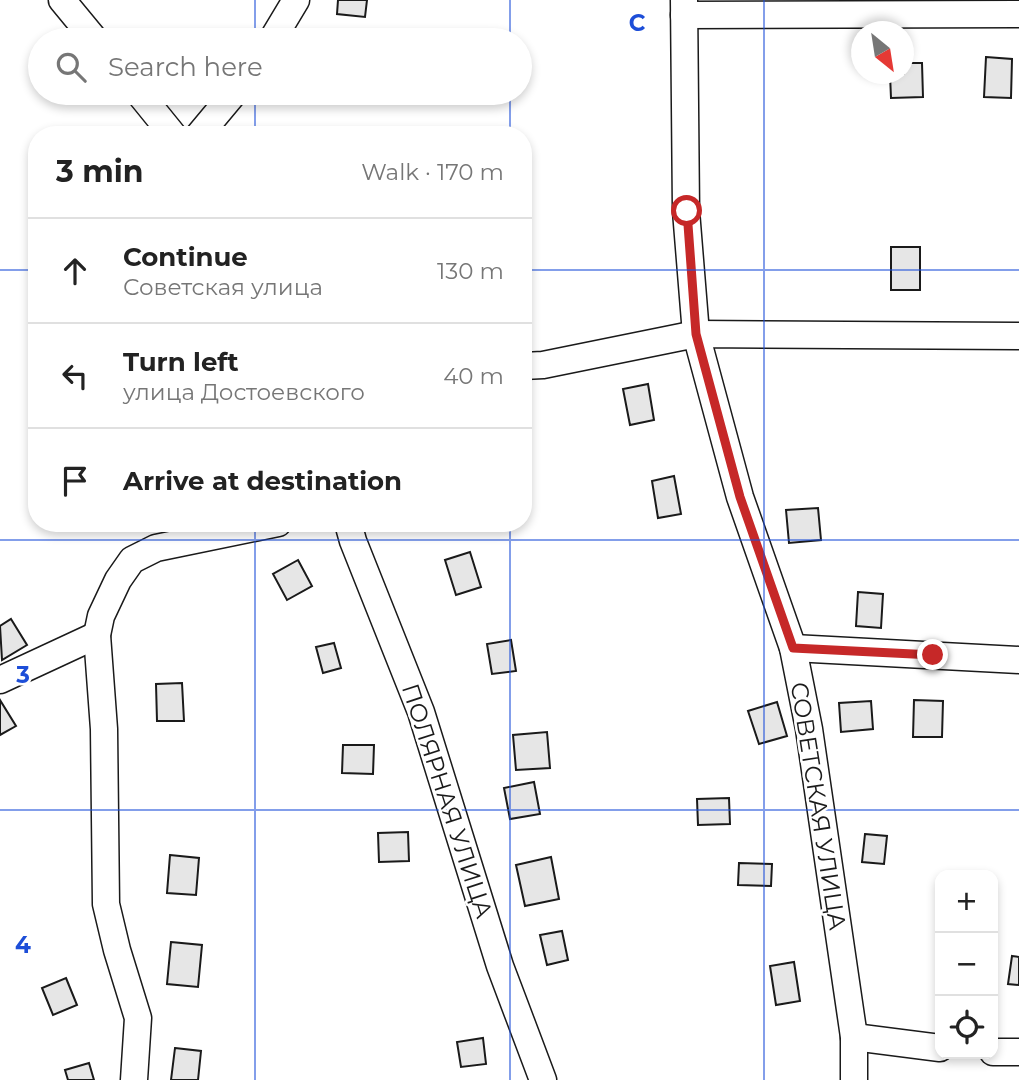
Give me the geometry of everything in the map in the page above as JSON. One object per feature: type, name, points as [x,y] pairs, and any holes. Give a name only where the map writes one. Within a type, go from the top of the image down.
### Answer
[{"type":"street","points":[[62,0],[86,28]]},
{"type":"street","points":[[279,28],[296,0]]},
{"type":"street","points":[[684,7],[1019,14]]},
{"type":"street","name":"СОВЕТСКАЯ УЛИЦА","points":[[684,7],[687,211],[696,334],[740,497],[793,648],[810,729],[854,1037],[854,1080]]},
{"type":"street","points":[[149,105],[166,126]]},
{"type":"street","points":[[206,126],[224,105]]},
{"type":"street","points":[[532,366],[696,334],[1019,336]]},
{"type":"street","points":[[134,1080],[138,1018],[106,904],[104,729],[97,635],[101,616],[112,592],[132,560],[156,548],[234,532]]},
{"type":"street","name":"ПОЛЯРНАЯ УЛИЦА","points":[[350,532],[421,712],[500,966],[542,1080]]},
{"type":"street","points":[[0,680],[97,635]]},
{"type":"street","points":[[793,648],[1019,660]]},
{"type":"street","points":[[854,1037],[935,1047]]},
{"type":"street","points":[[998,1052],[1019,1052]]},
{"type":"building","points":[[338,0],[367,0],[365,17],[337,14]]},
{"type":"building","points":[[986,57],[1012,59],[1011,98],[984,97]]},
{"type":"building","points":[[914,63],[922,63],[923,97],[891,98],[890,84],[914,84]]},
{"type":"building","points":[[891,247],[920,247],[920,290],[891,290]]},
{"type":"building","points":[[648,384],[654,420],[630,425],[623,389]]},
{"type":"building","points":[[674,476],[681,514],[658,518],[652,481]]},
{"type":"building","points":[[818,508],[821,540],[789,543],[786,510]]},
{"type":"building","points":[[470,552],[481,587],[456,595],[445,560]]},
{"type":"building","points":[[298,560],[312,586],[287,600],[273,574]]},
{"type":"building","points":[[858,592],[883,594],[881,628],[856,626]]},
{"type":"building","points":[[11,619],[27,645],[2,660],[0,626]]},
{"type":"building","points":[[511,640],[516,671],[492,674],[487,644]]},
{"type":"building","points":[[334,643],[341,668],[323,673],[316,647]]},
{"type":"building","points":[[182,683],[184,721],[157,721],[156,684]]},
{"type":"building","points":[[0,700],[16,726],[0,735]]},
{"type":"building","points":[[914,700],[943,701],[942,737],[913,737]]},
{"type":"building","points":[[871,701],[873,729],[841,732],[839,703]]},
{"type":"building","points":[[777,702],[787,736],[759,744],[748,711]]},
{"type":"building","points":[[547,732],[550,768],[516,770],[513,735]]},
{"type":"building","points":[[343,745],[374,745],[373,774],[342,773]]},
{"type":"building","points":[[534,782],[540,814],[510,819],[504,788]]},
{"type":"building","points":[[729,798],[730,824],[698,825],[697,799]]},
{"type":"building","points":[[408,832],[409,861],[379,862],[378,833]]},
{"type":"building","points":[[865,834],[887,836],[884,864],[862,862]]},
{"type":"building","points":[[170,855],[199,858],[196,895],[167,893]]},
{"type":"building","points":[[551,857],[559,899],[525,906],[516,865]]},
{"type":"building","points":[[739,863],[772,864],[771,886],[738,885]]},
{"type":"building","points":[[562,931],[568,960],[547,965],[540,935]]},
{"type":"building","points":[[171,942],[202,945],[198,987],[167,984]]},
{"type":"building","points":[[1012,956],[1019,957],[1019,985],[1008,984]]},
{"type":"building","points":[[794,962],[800,1001],[776,1005],[770,966]]},
{"type":"building","points":[[66,978],[77,1005],[53,1015],[42,988]]},
{"type":"building","points":[[483,1038],[486,1064],[461,1067],[457,1042]]},
{"type":"building","points":[[175,1048],[201,1051],[198,1080],[171,1080]]},
{"type":"building","points":[[89,1063],[94,1080],[68,1080],[65,1070]]},
{"type":"route","points":[[687,211],[696,334],[740,497],[793,648],[933,655]]}]
